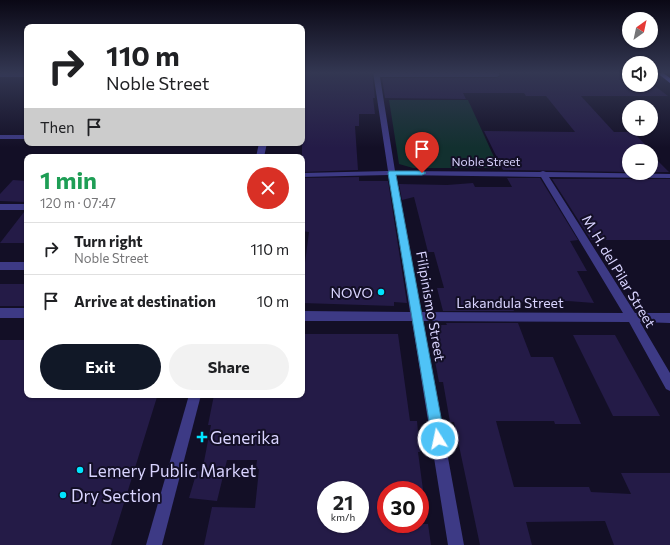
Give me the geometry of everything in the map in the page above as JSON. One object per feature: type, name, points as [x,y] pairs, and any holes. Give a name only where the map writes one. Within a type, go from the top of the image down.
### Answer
[{"type":"street","name":"Filipinismo Street","points":[[380,97],[456,545]]},
{"type":"street","points":[[0,137],[24,137]]},
{"type":"street","name":"Noble Street","points":[[305,175],[392,173],[543,173],[670,176]]},
{"type":"street","name":"M. H. del Pilar Street","points":[[543,173],[632,318],[670,385]]},
{"type":"street","points":[[0,207],[24,207]]},
{"type":"street","points":[[0,266],[24,266]]},
{"type":"street","points":[[0,313],[24,313]]},
{"type":"street","name":"Lakandula Street","points":[[305,316],[670,318]]},
{"type":"street","points":[[154,545],[194,398]]},
{"type":"green space","points":[[389,100],[468,100],[499,168],[413,168],[399,164]]},
{"type":"building","points":[[305,97],[375,97],[373,98],[375,114],[359,114],[359,126],[355,126],[358,170],[305,172],[305,154],[302,154],[302,146],[305,146]]},
{"type":"building","points":[[385,97],[465,97],[466,99],[385,98]]},
{"type":"building","points":[[547,97],[582,97],[614,132],[622,132],[622,136],[637,136],[645,144],[622,144],[622,172],[503,170],[484,131],[575,132]]},
{"type":"building","points":[[658,161],[669,172],[658,172]]},
{"type":"building","points":[[359,177],[359,181],[388,181],[407,303],[394,302],[394,306],[305,303],[305,263],[309,232],[305,231],[305,178]]},
{"type":"building","points":[[507,178],[540,178],[578,240],[570,241],[587,271],[577,271],[594,303],[568,301],[510,302],[514,311],[443,311],[437,288],[444,288],[434,252],[428,252],[414,197],[402,200],[399,184],[447,185],[473,183],[475,187],[512,187]]},
{"type":"building","points":[[552,179],[670,179],[670,240],[591,240]]},
{"type":"building","points":[[13,180],[24,181],[24,202],[0,201],[0,194]]},
{"type":"building","points":[[24,212],[24,243],[0,243]]},
{"type":"building","points":[[0,284],[24,284],[24,306],[0,306]]},
{"type":"building","points":[[446,323],[518,323],[531,357],[553,357],[581,424],[555,424],[554,421],[496,421],[514,487],[589,487],[591,492],[631,494],[621,473],[670,473],[670,545],[614,545],[605,521],[526,522],[532,545],[480,545],[454,422],[450,422],[443,382],[439,382],[429,325],[447,325]]},
{"type":"building","points":[[305,334],[398,334],[410,421],[417,421],[420,452],[418,452],[422,481],[377,481],[377,533],[429,533],[429,531],[431,545],[204,545],[212,507],[255,508],[259,469],[256,469],[257,460],[227,460],[217,501],[189,498],[197,471],[202,472],[211,425],[208,425],[213,398],[305,398]]},
{"type":"building","points":[[573,335],[615,335],[660,416],[613,416]]},
{"type":"building","name":"Lemery Public Market","points":[[0,340],[24,340],[24,398],[157,398],[111,545],[0,545]]},
{"type":"place","name":"NOVO","points":[[381,292]]},
{"type":"place","name":"Generika","points":[[202,437]]},
{"type":"place","name":"Lemery Public Market","points":[[80,470]]},
{"type":"place","name":"Dry Section","points":[[63,495]]},
{"type":"route","points":[[422,173],[392,173],[438,439]]}]
